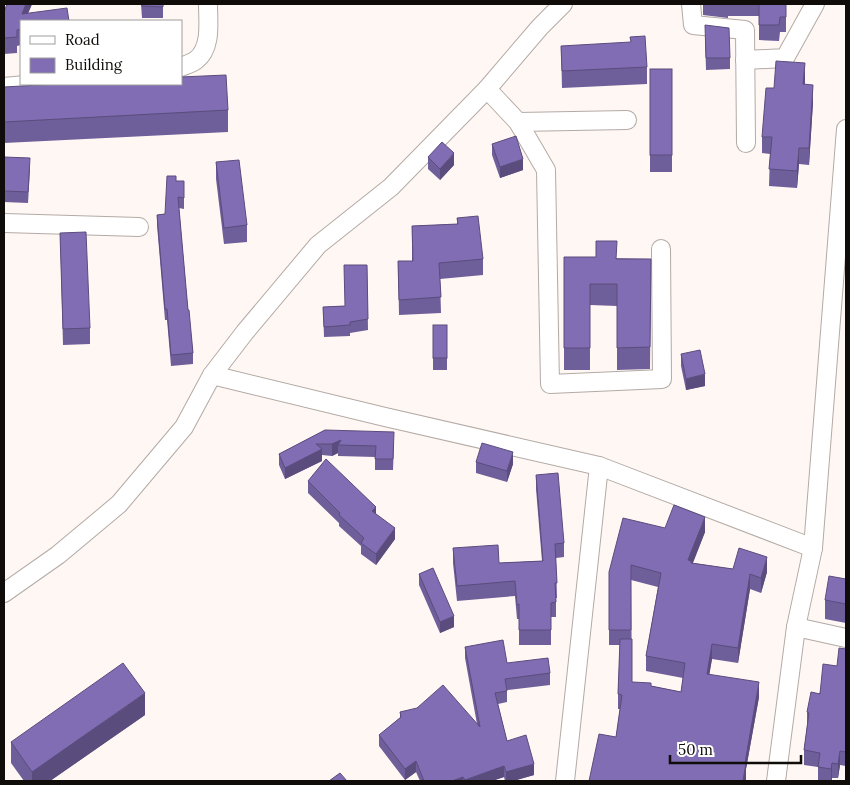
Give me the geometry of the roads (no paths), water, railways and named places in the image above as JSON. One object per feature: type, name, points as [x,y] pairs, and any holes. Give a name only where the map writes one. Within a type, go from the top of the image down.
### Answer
[{"type":"street","points":[[182,67],[196,60],[204,50],[208,32],[208,4]]},
{"type":"street","points":[[4,593],[58,555],[119,504],[184,427],[212,375],[245,332],[318,245],[391,187],[487,89],[540,27],[563,4]]},
{"type":"street","points":[[691,4],[693,25],[745,30],[746,143]]},
{"type":"street","points":[[745,60],[785,58],[814,4]]},
{"type":"street","points":[[4,87],[25,85]]},
{"type":"street","points":[[487,89],[518,122],[546,170],[550,384],[662,379],[661,249]]},
{"type":"street","points":[[518,122],[628,120]]},
{"type":"street","points":[[776,781],[796,627],[813,548],[846,129]]},
{"type":"street","points":[[4,223],[139,227]]},
{"type":"street","points":[[212,375],[599,466],[813,548]]},
{"type":"street","points":[[565,781],[599,466]]},
{"type":"street","points":[[796,627],[846,638]]}]
